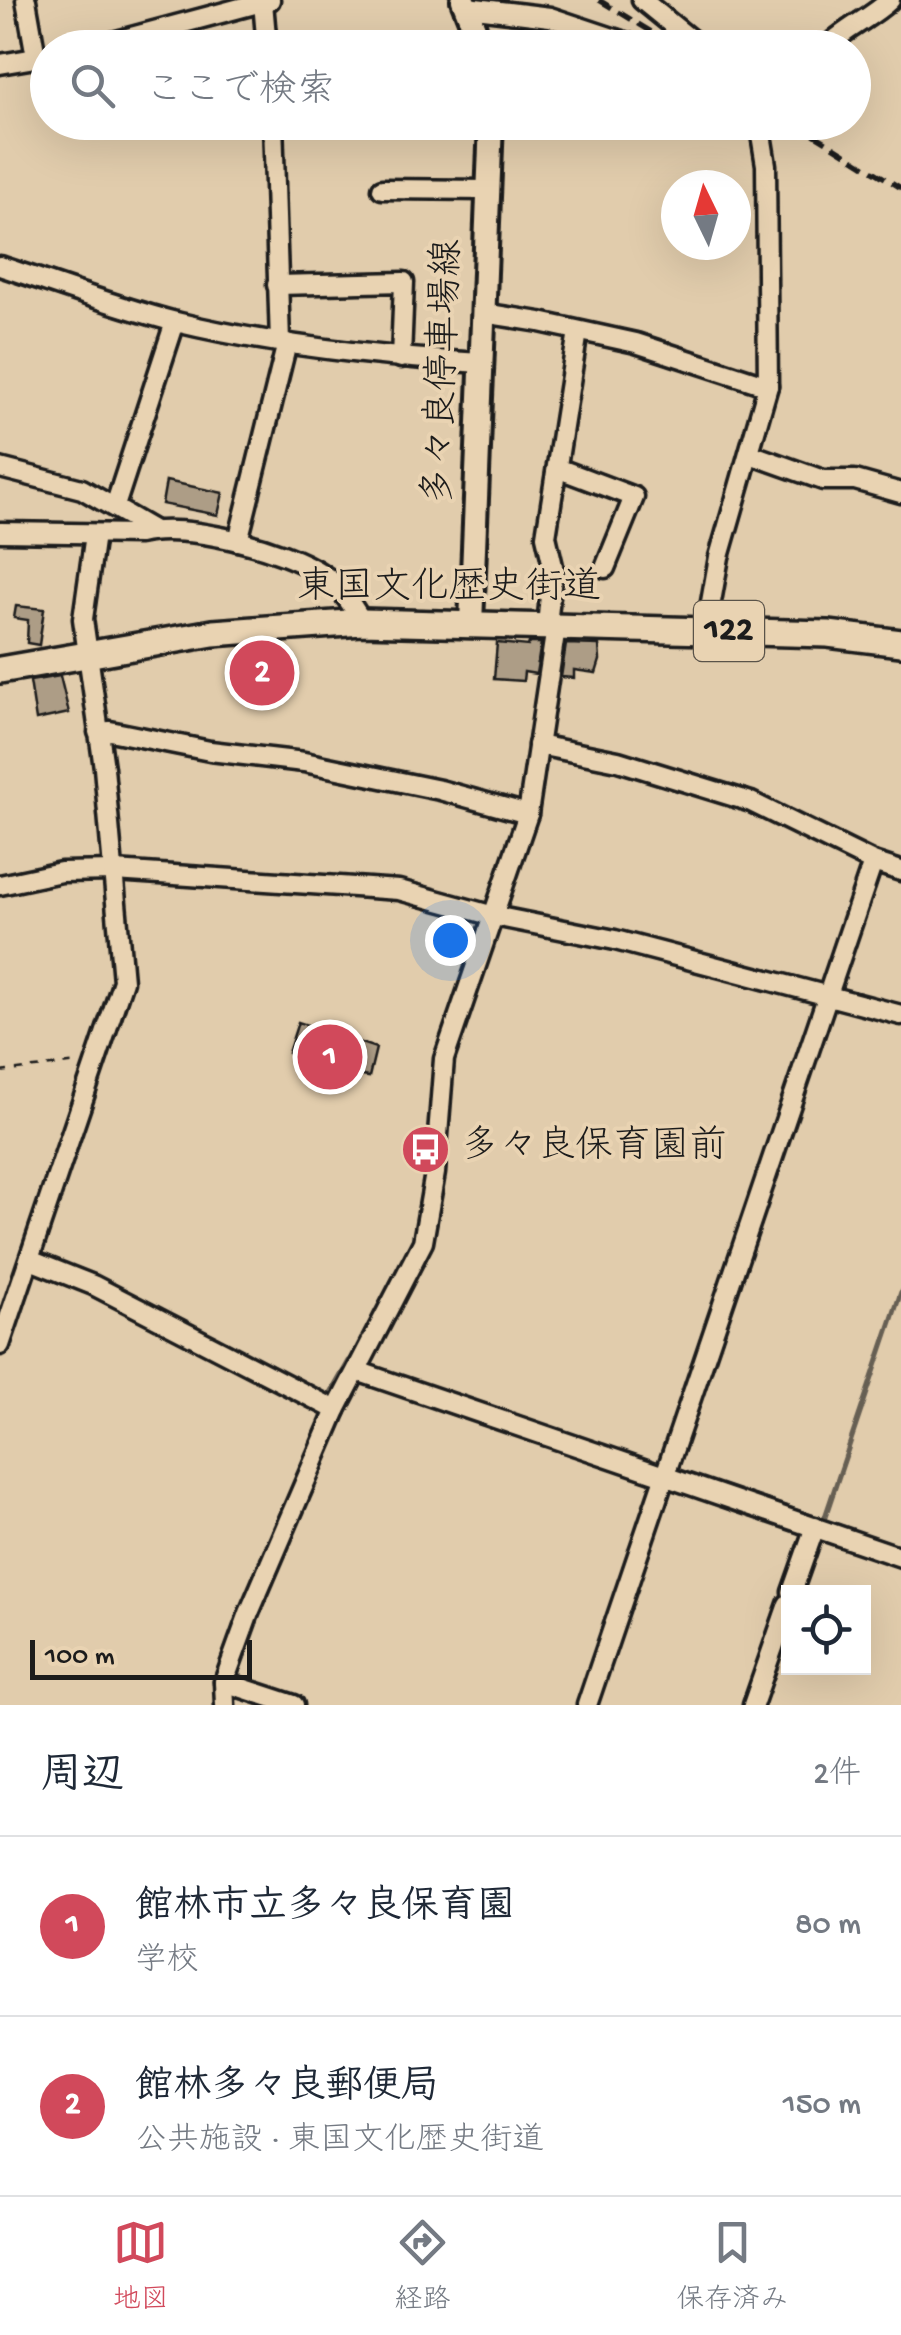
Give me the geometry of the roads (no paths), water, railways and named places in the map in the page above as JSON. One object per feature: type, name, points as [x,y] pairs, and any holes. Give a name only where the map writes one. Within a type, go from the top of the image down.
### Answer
[{"type":"highway","name":"東国文化歴史街道","points":[[0,670],[213,633],[362,622],[706,630],[849,636],[901,643]]},
{"type":"main road","points":[[465,4],[475,30]]},
{"type":"main road","name":"多々良停車場線","points":[[471,624],[490,140]]},
{"type":"street","points":[[26,0],[35,30]]},
{"type":"street","points":[[642,0],[678,30]]},
{"type":"street","points":[[847,30],[890,0]]},
{"type":"street","points":[[157,30],[266,1],[266,30]]},
{"type":"street","points":[[465,4],[550,17],[589,30]]},
{"type":"street","points":[[0,64],[30,58]]},
{"type":"street","points":[[238,541],[284,342],[276,286],[273,140]]},
{"type":"street","points":[[706,630],[718,558],[768,386],[766,165],[762,140]]},
{"type":"street","points":[[382,188],[487,190]]},
{"type":"street","points":[[0,266],[175,322],[402,358],[481,363]]},
{"type":"street","points":[[276,286],[404,282],[402,358]]},
{"type":"street","points":[[483,313],[636,342],[768,386]]},
{"type":"street","points":[[115,506],[175,322]]},
{"type":"street","points":[[226,1705],[224,1682],[249,1612],[336,1410],[424,1242],[435,1172],[444,1059],[528,814],[551,626],[552,566],[546,536],[578,330]]},
{"type":"street","points":[[750,454],[823,480],[855,480],[901,493]]},
{"type":"street","points":[[0,468],[82,490],[153,530]]},
{"type":"street","points":[[558,468],[634,497],[605,568]]},
{"type":"street","points":[[0,532],[139,534],[153,530],[238,541],[284,553],[325,575],[362,622]]},
{"type":"street","points":[[0,1346],[124,981],[115,871],[83,619],[95,534]]},
{"type":"street","points":[[98,732],[304,762],[440,790],[528,814]]},
{"type":"street","points":[[538,745],[618,761],[751,802],[873,862],[901,871]]},
{"type":"street","points":[[587,1705],[873,862]]},
{"type":"street","points":[[0,885],[61,872],[115,871],[399,890],[494,916],[615,940],[901,1014]]},
{"type":"street","points":[[30,1260],[92,1285],[336,1410]]},
{"type":"street","points":[[357,1371],[901,1556]]},
{"type":"street","points":[[794,1585],[815,1527]]},
{"type":"street","points":[[753,1705],[781,1624]]},
{"type":"street","points":[[224,1682],[294,1705]]},
{"type":"waterway","points":[[678,1471],[824,1520],[901,1292]]},
{"type":"waterway","points":[[328,1398],[349,1361]]},
{"type":"waterway","points":[[635,1457],[655,1464]]},
{"type":"railway","points":[[599,0],[648,30]]},
{"type":"railway","points":[[823,140],[901,188]]},
{"type":"place","name":"館林多々良郵便局","points":[[262,673]]},
{"type":"place","name":"館林市立多々良保育園","points":[[330,1057]]},
{"type":"place","name":"多々良保育園前","points":[[426,1149]]}]
